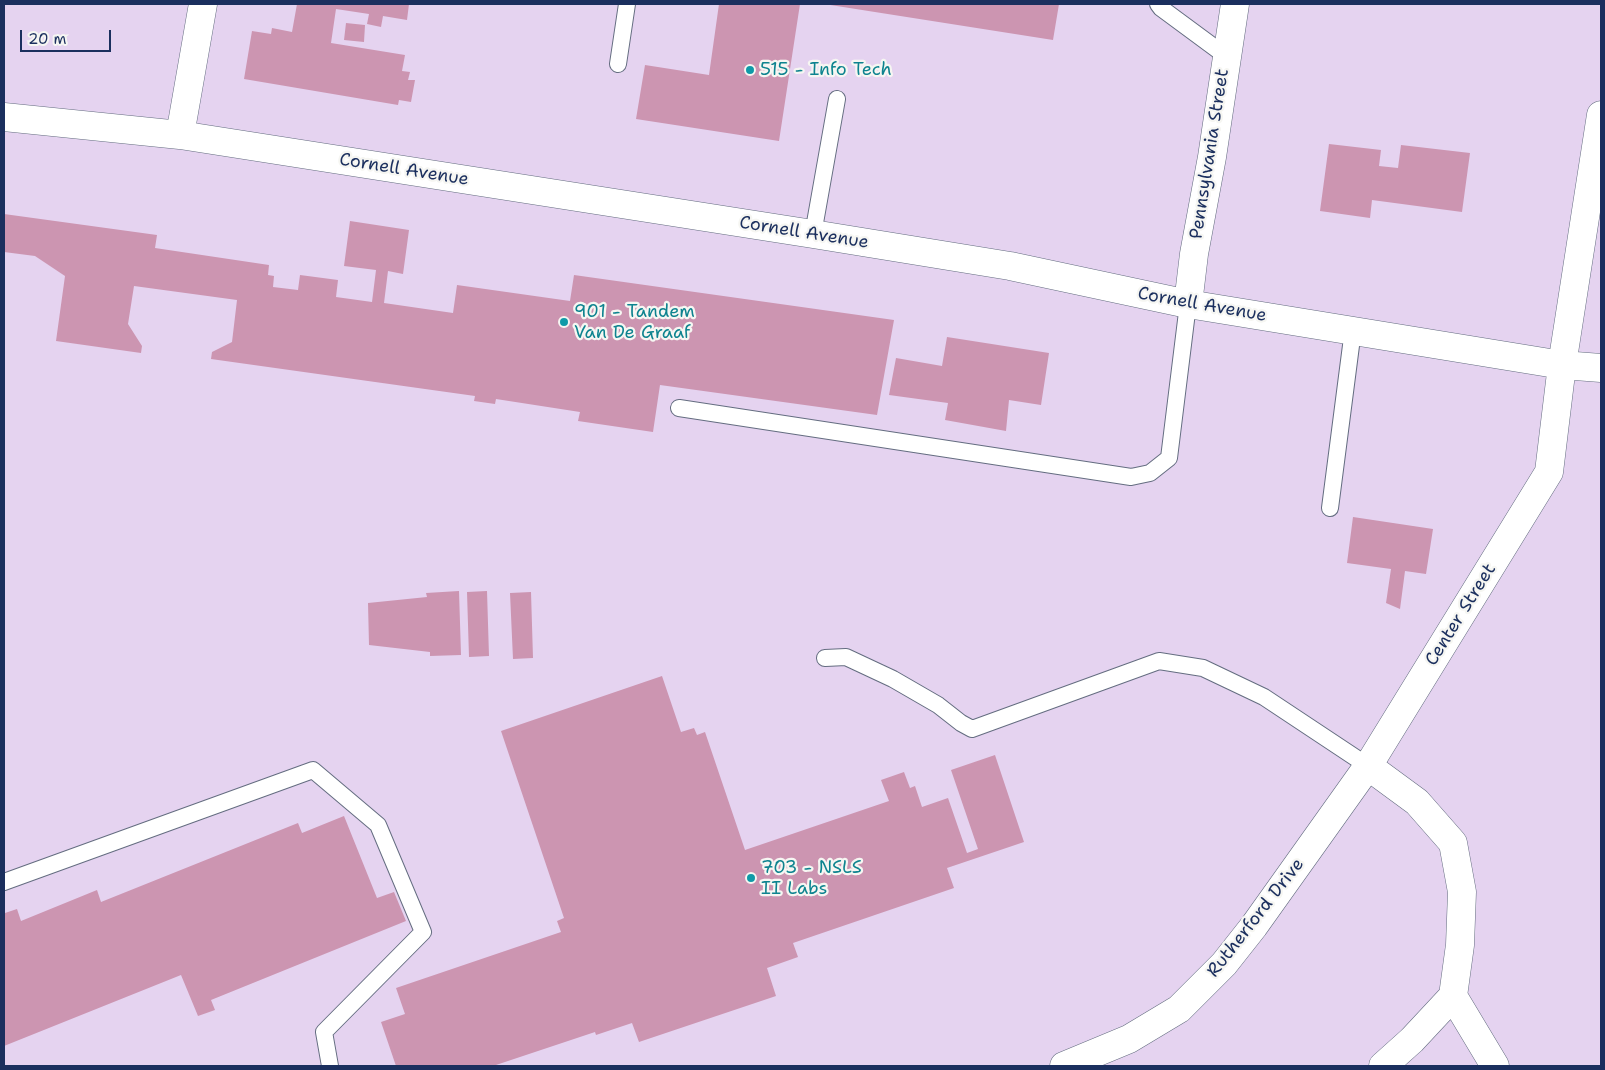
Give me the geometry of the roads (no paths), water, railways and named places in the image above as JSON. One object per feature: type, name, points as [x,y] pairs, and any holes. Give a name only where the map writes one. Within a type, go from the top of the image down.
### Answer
[{"type":"street","points":[[180,135],[203,4]]},
{"type":"street","name":"Pennsylvania Street","points":[[1188,304],[1194,254],[1212,158],[1234,4]]},
{"type":"street","name":"Center Street","points":[[1368,766],[1549,472],[1562,365],[1601,115]]},
{"type":"street","name":"Cornell Avenue","points":[[4,117],[180,135],[813,234],[1010,266],[1188,304],[1562,365],[1601,368]]},
{"type":"street","points":[[1368,766],[1417,802],[1453,843],[1462,892],[1460,945],[1453,996],[1412,1040],[1383,1066]]},
{"type":"street","name":"Rutherford Drive","points":[[1064,1066],[1129,1039],[1179,1009],[1224,964],[1236,949],[1368,766]]},
{"type":"street","points":[[1453,996],[1495,1066]]},
{"type":"lane","points":[[618,64],[627,4]]},
{"type":"lane","points":[[1158,4],[1226,56]]},
{"type":"lane","points":[[813,234],[837,99]]},
{"type":"lane","points":[[679,408],[1131,477],[1150,473],[1170,458],[1188,304]]},
{"type":"lane","points":[[1330,508],[1353,330]]},
{"type":"lane","points":[[825,658],[846,657],[893,679],[938,705],[960,723],[972,729],[1159,661],[1203,668],[1264,697],[1368,766]]},
{"type":"lane","points":[[4,882],[313,770],[378,825],[423,932],[324,1032],[330,1066]]},
{"type":"place","name":"515 - Info Tech","points":[[750,70]]},
{"type":"place","name":"901 - Tandem Van De Graaf","points":[[564,322]]},
{"type":"place","name":"703 - NSLS II Labs","points":[[751,878]]}]
